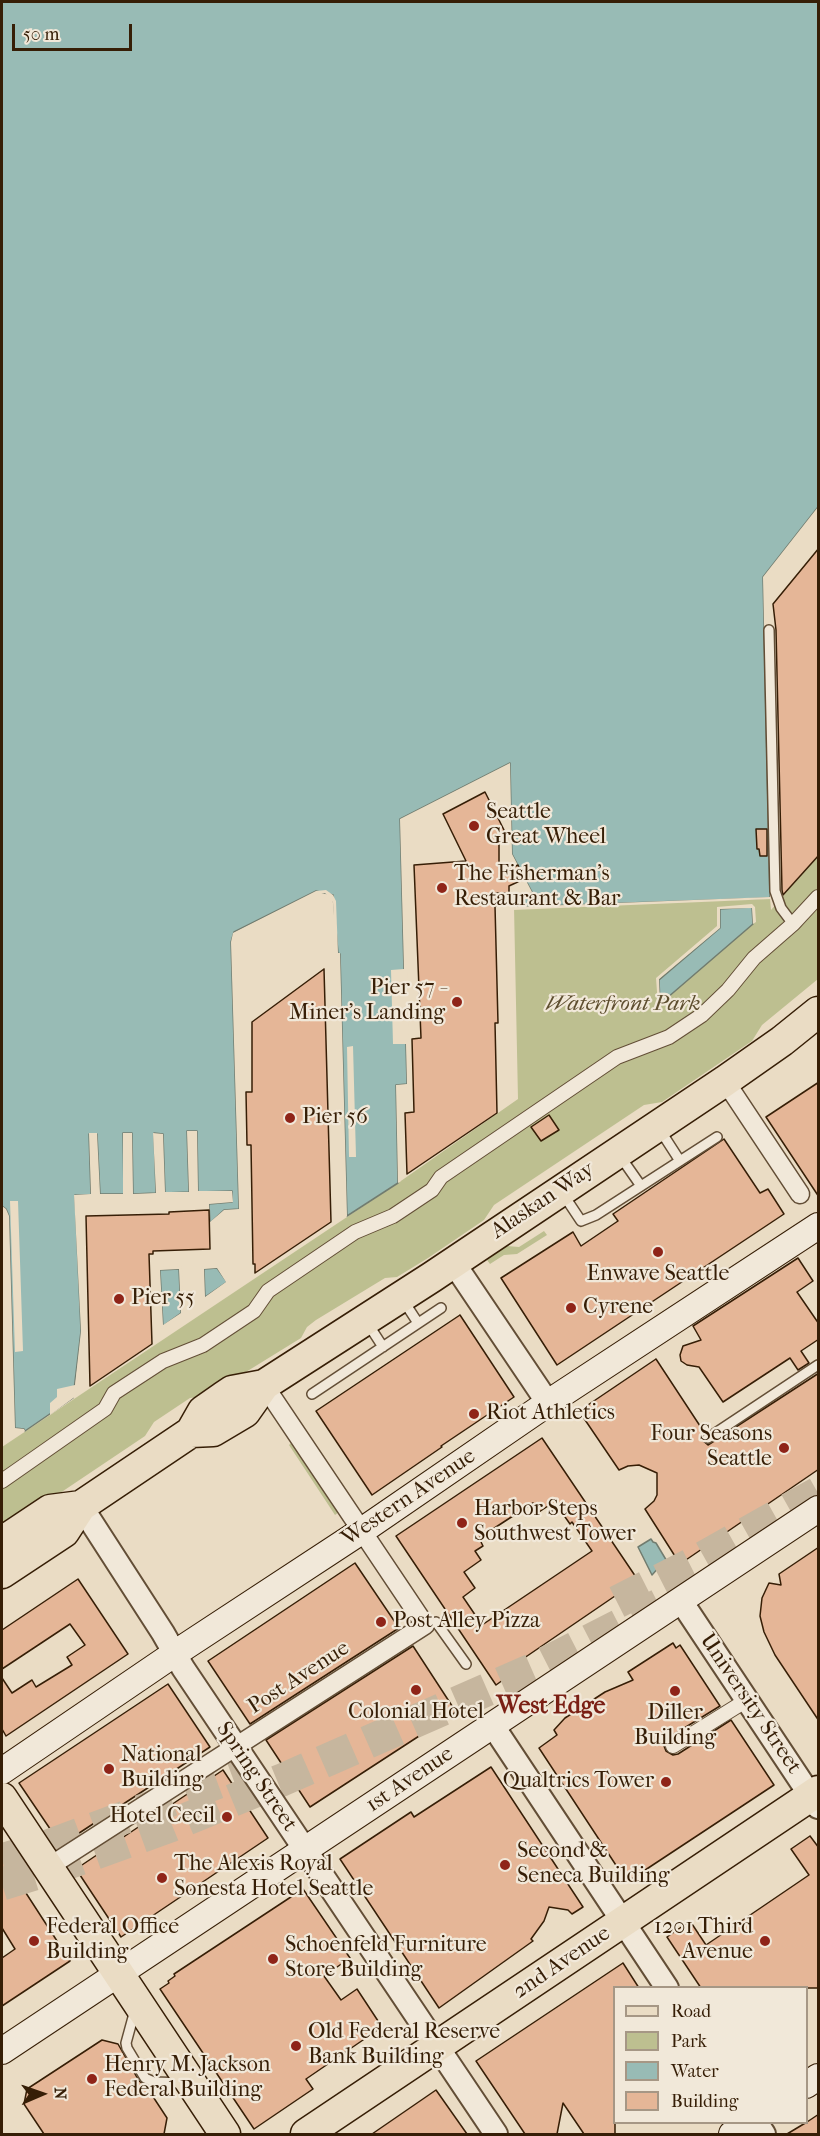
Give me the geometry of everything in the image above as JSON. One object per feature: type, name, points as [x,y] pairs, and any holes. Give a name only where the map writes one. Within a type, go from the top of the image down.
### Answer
[{"type":"main road","name":"Alaskan Way","points":[[2,1573],[64,1532],[81,1506],[191,1432],[213,1431],[244,1412],[264,1385],[401,1297],[725,1081],[819,1012]]},
{"type":"main road","name":"Western Avenue","points":[[2,1771],[174,1654],[363,1530],[548,1403],[817,1232]]},
{"type":"main road","name":"Alaskan Way","points":[[2,1542],[50,1510],[81,1506]]},
{"type":"main road","name":"1st Avenue","points":[[2,2051],[819,1509]]},
{"type":"main road","points":[[2,1798],[225,2134]]},
{"type":"main road","name":"2nd Avenue","points":[[306,2134],[623,1922],[816,1798]]},
{"type":"main road","points":[[732,2134],[747,2124]]},
{"type":"street","points":[[2,1481],[105,1409],[114,1393],[163,1361],[203,1345],[254,1311],[268,1291],[355,1232],[393,1216],[432,1190],[441,1177],[617,1057],[669,1038],[702,1015],[728,990],[754,958],[793,924],[819,897]]},
{"type":"street","points":[[725,1081],[800,1194]]},
{"type":"street","points":[[453,1262],[548,1403]]},
{"type":"street","points":[[264,1385],[425,1626]]},
{"type":"street","name":"Spring Street","points":[[81,1506],[163,1633],[174,1654],[496,2134]]},
{"type":"street","name":"University Street","points":[[681,1601],[816,1798]]},
{"type":"street","name":"Post Avenue","points":[[47,1868],[425,1626]]},
{"type":"street","points":[[673,1746],[747,1700]]},
{"type":"street","points":[[493,1726],[666,1986]]},
{"type":"lane","points":[[769,630],[775,891],[780,908],[793,924]]},
{"type":"lane","points":[[656,1125],[680,1161]]},
{"type":"lane","points":[[560,1189],[581,1221],[596,1215],[717,1137]]},
{"type":"lane","points":[[617,1151],[641,1186]]},
{"type":"lane","points":[[401,1297],[418,1323]]},
{"type":"lane","points":[[312,1394],[441,1308]]},
{"type":"lane","points":[[365,1320],[383,1347]]},
{"type":"lane","points":[[708,1438],[819,1365]]},
{"type":"lane","points":[[425,1626],[436,1622],[466,1664]]},
{"type":"green space","name":"Waterfront Park","points":[[818,856],[818,979],[762,1025],[752,1041],[662,1102],[644,1105],[494,1205],[484,1220],[428,1258],[397,1277],[385,1278],[316,1320],[307,1327],[301,1338],[207,1396],[190,1398],[154,1422],[145,1436],[2,1532],[2,1447],[398,1183],[518,1099],[514,907],[770,898],[771,910]]},
{"type":"green space","points":[[544,1231],[547,1235],[517,1254],[504,1255],[490,1264],[487,1260],[507,1246],[519,1247]]},
{"type":"green space","points":[[292,1442],[339,1512],[335,1515],[289,1445]]},
{"type":"water","points":[[2,2],[818,2],[818,507],[763,577],[770,898],[514,907],[514,902],[532,892],[512,854],[510,763],[400,819],[407,1084],[396,1085],[398,1183],[347,1216],[340,954],[338,953],[333,895],[316,891],[234,932],[231,942],[239,1209],[224,1210],[210,1223],[209,1204],[232,1202],[232,1191],[198,1192],[197,1131],[187,1131],[189,1192],[165,1193],[163,1134],[154,1133],[156,1193],[133,1194],[132,1133],[123,1133],[124,1194],[100,1194],[97,1134],[89,1134],[91,1195],[75,1195],[81,1331],[73,1398],[25,1431],[15,1428],[9,1216],[2,1206]]},
{"type":"water","points":[[752,907],[753,924],[660,1004],[659,980],[720,928],[720,909]]},
{"type":"water","points":[[217,1268],[227,1282],[205,1297],[204,1269]]},
{"type":"water","points":[[179,1269],[181,1313],[163,1326],[160,1270]]},
{"type":"water","points":[[651,1539],[668,1563],[660,1566],[652,1575],[638,1547]]},
{"type":"pier","points":[[818,507],[818,512],[766,578],[772,899],[513,910],[512,900],[528,891],[509,854],[507,768],[403,821],[410,1084],[408,1087],[399,1088],[401,1181],[398,1183],[396,1085],[407,1084],[406,1044],[393,1044],[391,970],[404,969],[400,819],[510,763],[512,854],[532,892],[514,902],[514,907],[770,897],[763,577]]},
{"type":"pier","points":[[326,890],[333,895],[336,901],[338,953],[340,953],[347,1216],[345,1218],[337,956],[333,902],[325,893],[317,894],[236,935],[234,942],[241,1211],[225,1213],[211,1226],[207,1223],[206,1202],[230,1200],[229,1194],[196,1193],[194,1134],[190,1134],[191,1195],[163,1194],[160,1137],[156,1136],[159,1194],[131,1196],[129,1136],[126,1136],[127,1195],[99,1197],[95,1136],[92,1136],[94,1195],[91,1198],[77,1198],[84,1331],[78,1385],[76,1396],[50,1415],[50,1403],[57,1397],[57,1389],[75,1385],[81,1331],[74,1195],[91,1194],[89,1133],[97,1133],[100,1194],[123,1194],[123,1133],[132,1133],[133,1194],[156,1193],[153,1133],[163,1134],[165,1192],[189,1192],[187,1131],[197,1131],[198,1191],[232,1191],[233,1202],[209,1204],[210,1222],[224,1210],[239,1209],[231,942],[233,933],[316,891]]},
{"type":"pier","points":[[752,904],[755,907],[756,922],[753,924],[752,908],[720,909],[720,928],[659,979],[660,1004],[658,1006],[656,978],[717,926],[717,907]]},
{"type":"pier","points":[[353,1046],[356,1157],[349,1157],[347,1047]]},
{"type":"pier","points":[[10,1201],[18,1201],[23,1351],[15,1352]]},
{"type":"pier","points":[[2,1206],[9,1216],[15,1428],[24,1429],[22,1433],[12,1429],[6,1216]]},
{"type":"pier","points":[[181,1266],[184,1314],[162,1329],[158,1269]],"holes":[[[179,1269],[181,1313],[163,1325],[160,1270]]]},
{"type":"pier","points":[[203,1266],[219,1266],[230,1282],[205,1300],[202,1297],[201,1269]],"holes":[[[217,1268],[226,1282],[205,1297],[204,1269]]]},
{"type":"building","points":[[819,548],[819,855],[783,895],[776,630],[773,604]]},
{"type":"building","name":"Pier 57 - Miner's Landing","points":[[485,792],[505,832],[499,835],[499,874],[518,865],[524,879],[509,886],[509,893],[496,893],[497,1113],[407,1174],[405,1113],[414,1112],[412,1039],[421,1038],[414,865],[466,861],[443,814]]},
{"type":"building","points":[[756,829],[767,829],[767,856],[760,856],[759,849],[757,849]]},
{"type":"building","name":"Pier 56","points":[[324,969],[331,1222],[255,1273],[251,1145],[247,1145],[246,1092],[252,1092],[252,1022]]},
{"type":"building","points":[[819,1082],[819,1197],[766,1117]]},
{"type":"building","points":[[549,1115],[559,1130],[541,1141],[531,1127]]},
{"type":"building","points":[[724,1139],[760,1193],[768,1189],[784,1214],[557,1365],[501,1278],[573,1232],[581,1246],[618,1221],[613,1214]]},
{"type":"building","name":"Pier 55","points":[[209,1210],[210,1249],[153,1251],[153,1254],[149,1254],[152,1344],[90,1386],[86,1216],[169,1214],[169,1212]]},
{"type":"building","points":[[798,1258],[813,1281],[797,1292],[819,1324],[819,1339],[801,1351],[809,1363],[798,1370],[790,1358],[723,1402],[699,1367],[687,1365],[681,1361],[683,1346],[701,1340],[693,1326]]},
{"type":"building","points":[[460,1315],[514,1397],[372,1495],[316,1411]]},
{"type":"building","points":[[656,1359],[704,1432],[701,1439],[708,1445],[819,1373],[819,1469],[680,1564],[645,1509],[657,1495],[657,1473],[639,1465],[619,1470],[579,1411]]},
{"type":"building","points":[[542,1438],[642,1586],[619,1601],[615,1596],[511,1667],[514,1672],[496,1685],[396,1536]],"holes":[[[533,1503],[539,1512],[548,1506],[552,1511],[558,1507],[570,1524],[572,1522],[592,1551],[482,1625],[463,1597],[475,1588],[464,1572],[481,1560],[475,1551],[483,1546],[479,1538]]]},
{"type":"building","points":[[819,1547],[819,1721],[775,1655],[764,1632],[760,1616],[762,1598],[769,1583],[781,1585],[779,1574]]},
{"type":"building","points":[[355,1563],[399,1628],[250,1724],[208,1661]]},
{"type":"building","points":[[78,1579],[128,1654],[6,1736],[2,1729],[2,1678],[12,1693],[32,1680],[36,1687],[72,1665],[67,1657],[85,1645],[70,1624],[2,1669],[2,1630]]},
{"type":"building","name":"Qualtrics Tower","points":[[673,1643],[676,1648],[680,1645],[720,1706],[668,1738],[664,1746],[666,1751],[673,1755],[678,1754],[731,1720],[774,1785],[627,1882],[539,1748],[557,1735],[554,1730],[565,1718],[605,1692],[633,1680],[628,1672]]},
{"type":"building","points":[[413,1646],[456,1712],[310,1807],[266,1740]]},
{"type":"building","name":"National Building","points":[[168,1684],[210,1747],[61,1845],[19,1783]]},
{"type":"building","points":[[491,1767],[583,1907],[572,1914],[568,1910],[549,1907],[544,1921],[531,1939],[533,1941],[439,2008],[340,1859],[411,1812],[414,1817]]},
{"type":"building","points":[[223,1770],[268,1838],[121,1937],[76,1869]]},
{"type":"building","name":"1201 Third Avenue","points":[[810,1836],[819,1848],[819,1988],[808,1988],[808,1986],[700,1986],[667,1937],[690,1921],[706,1945],[809,1875],[791,1849]]},
{"type":"building","name":"Federal Office Building","points":[[2,1856],[70,1961],[2,2006],[2,1958],[15,1949],[2,1928]]},
{"type":"building","points":[[303,1889],[350,1958],[324,1976],[341,2000],[357,1989],[382,2027],[306,2079],[313,2089],[254,2129],[160,1989],[169,1983],[168,1981],[175,1976],[174,1974]]},
{"type":"building","points":[[623,1963],[638,1986],[613,1986],[613,2124],[615,2124],[615,2134],[584,2134],[563,2103],[557,2134],[525,2134],[476,2061]]},
{"type":"building","name":"Henry M. Jackson Federal Building","points":[[102,2040],[118,2044],[139,2081],[146,2086],[167,2118],[164,2134],[44,2134],[24,2104],[27,2089]]},
{"type":"building","points":[[436,2090],[467,2134],[372,2134]]},
{"type":"building","points":[[819,2114],[819,2134],[787,2134],[804,2124],[808,2124],[808,2121]]},
{"type":"tunnel","points":[[617,1602],[692,1564],[818,1493]]},
{"type":"tunnel","points":[[2,1884],[57,1867],[170,1826],[282,1780],[534,1669],[659,1605]]},
{"type":"tunnel","points":[[2,1860],[48,1846],[243,1773]]},
{"type":"place","name":"Seattle Great Wheel","points":[[474,826]]},
{"type":"place","name":"The Fisherman's Restaurant & Bar","points":[[442,888]]},
{"type":"place","name":"Pier 57 - Miner's Landing","points":[[457,1002]]},
{"type":"place","name":"Pier 56","points":[[290,1118]]},
{"type":"place","name":"Enwave Seattle","points":[[658,1252]]},
{"type":"place","name":"Pier 55","points":[[119,1299]]},
{"type":"place","name":"Cyrene","points":[[571,1308]]},
{"type":"place","name":"Riot Athletics","points":[[474,1414]]},
{"type":"place","name":"Four Seasons Seattle","points":[[784,1448]]},
{"type":"place","name":"Harbor Steps Southwest Tower","points":[[462,1523]]},
{"type":"place","name":"Post Alley Pizza","points":[[381,1622]]},
{"type":"place","name":"Colonial Hotel","points":[[416,1690]]},
{"type":"place","name":"Diller Building","points":[[675,1691]]},
{"type":"place","name":"National Building","points":[[109,1769]]},
{"type":"place","name":"Qualtrics Tower","points":[[666,1782]]},
{"type":"place","name":"Hotel Cecil","points":[[227,1817]]},
{"type":"place","name":"Second & Seneca Building","points":[[505,1865]]},
{"type":"place","name":"The Alexis Royal Sonesta Hotel Seattle","points":[[162,1878]]},
{"type":"place","name":"Federal Office Building","points":[[34,1941]]},
{"type":"place","name":"1201 Third Avenue","points":[[765,1941]]},
{"type":"place","name":"Schoenfeld Furniture Store Building","points":[[273,1959]]},
{"type":"place","name":"Old Federal Reserve Bank Building","points":[[296,2046]]},
{"type":"place","name":"Henry M. Jackson Federal Building","points":[[92,2079]]},
{"type":"district","name":"West Edge","points":[[551,1707]]}]
